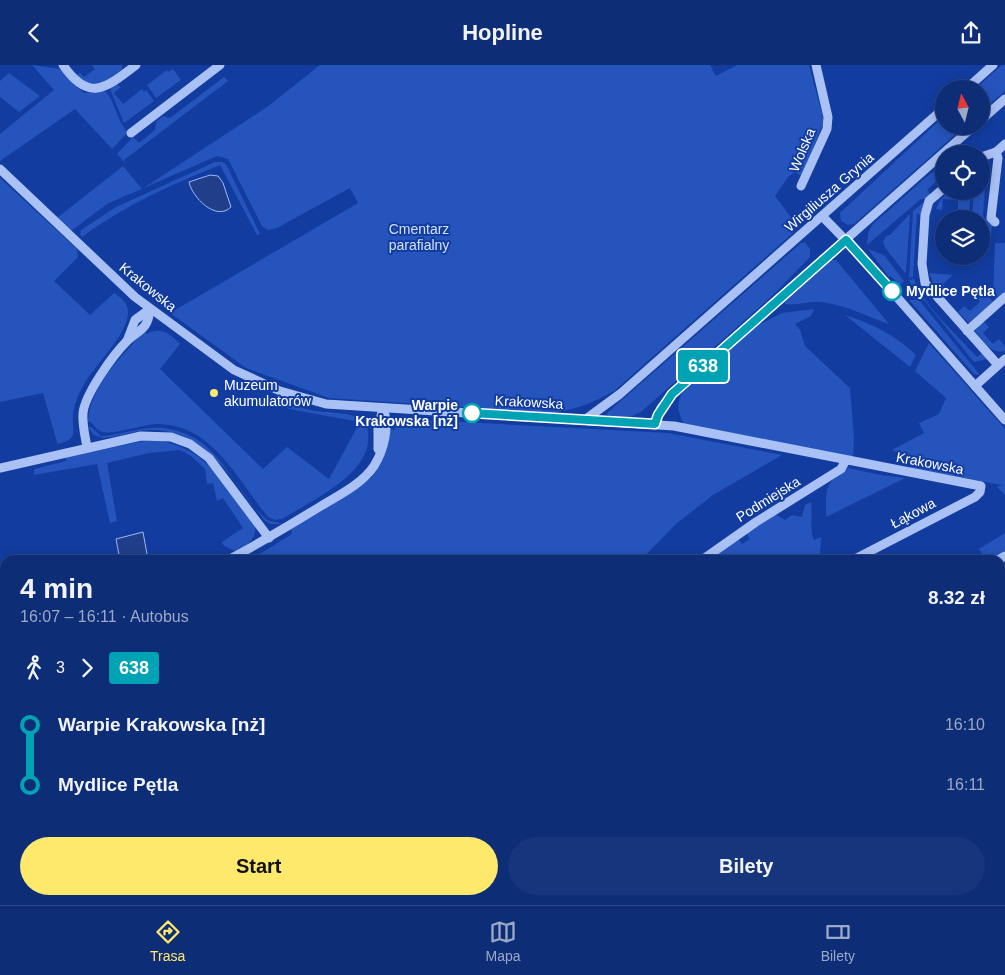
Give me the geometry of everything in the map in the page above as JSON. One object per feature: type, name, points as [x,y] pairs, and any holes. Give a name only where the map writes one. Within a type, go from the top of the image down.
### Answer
[{"type":"street","points":[[63,65],[79,84],[89,89],[106,86],[136,65]]},
{"type":"street","points":[[131,133],[220,65]]},
{"type":"street","name":"Wolska","points":[[801,186],[826,129],[828,117],[816,65]]},
{"type":"street","points":[[976,80],[992,65]]},
{"type":"street","points":[[990,112],[1005,99]]},
{"type":"street","name":"Wirgiliusza Grynia","points":[[586,419],[620,394],[935,116]]},
{"type":"street","points":[[957,145],[966,135]]},
{"type":"street","points":[[990,154],[996,152],[1005,144]]},
{"type":"street","points":[[995,222],[991,218],[998,158],[996,152]]},
{"type":"street","points":[[655,424],[658,415],[672,394],[846,240],[935,167]]},
{"type":"street","name":"Krakowska","points":[[0,169],[87,254],[150,309],[234,370],[280,391],[326,404],[655,424],[981,486]]},
{"type":"street","points":[[935,197],[928,204],[925,215],[922,271],[928,288],[967,331],[1002,362],[975,386]]},
{"type":"street","points":[[822,216],[846,240],[1005,420]]},
{"type":"street","points":[[967,331],[1005,297]]},
{"type":"street","points":[[87,447],[83,413],[87,397],[127,341],[144,328],[149,319],[150,309]]},
{"type":"street","points":[[237,555],[269,538],[355,484],[375,465],[387,427],[387,418],[383,408]]},
{"type":"street","points":[[0,468],[87,447],[152,435],[171,437],[190,444],[209,458],[269,538]]},
{"type":"street","name":"Podmiejska","points":[[709,555],[756,522],[841,469],[846,460]]},
{"type":"street","name":"Łąkowa","points":[[863,555],[975,497],[980,492],[981,486]]},
{"type":"green space","points":[[32,65],[60,69],[84,93],[105,91],[112,100],[121,122],[128,132],[112,149],[75,109],[0,161],[0,134],[54,90]]},
{"type":"green space","points":[[92,65],[122,65],[122,70],[105,81],[85,83],[77,75],[80,73],[84,77],[95,69]]},
{"type":"green space","name":"Cmentarz parafialny","points":[[320,65],[710,65],[716,76],[737,65],[809,65],[824,121],[802,177],[795,172],[788,177],[775,196],[793,220],[796,227],[793,233],[614,391],[583,405],[550,413],[329,398],[246,368],[170,313],[358,203],[350,188],[277,228],[268,230],[262,226],[228,159],[217,156],[143,188],[267,107]]},
{"type":"green space","points":[[1002,65],[1005,65],[1005,91],[990,104],[990,80],[985,80]]},
{"type":"green space","points":[[173,69],[181,80],[156,98],[147,85],[167,70],[168,72]]},
{"type":"green space","points":[[9,73],[40,96],[19,112],[0,97],[0,81]]},
{"type":"green space","points":[[224,77],[228,81],[124,160],[126,164],[117,154],[133,137],[139,143],[155,130],[156,122],[163,116],[170,118]]},
{"type":"green space","points":[[116,84],[121,87],[114,93],[123,104],[142,89],[144,92],[146,90],[154,101],[124,123],[110,89]]},
{"type":"green space","points":[[935,124],[935,135],[955,135],[943,145],[935,145],[935,152],[854,224],[848,225],[841,221],[840,213]]},
{"type":"green space","points":[[215,162],[226,164],[260,234],[257,235],[220,165],[183,180],[149,197],[115,215],[82,237],[80,235],[81,230],[116,207]]},
{"type":"green space","points":[[123,166],[142,189],[107,204],[71,231],[57,218]]},
{"type":"green space","points":[[935,172],[935,183],[927,190],[931,195],[921,199],[867,245],[868,233],[873,224],[931,173]]},
{"type":"green space","points":[[0,178],[77,249],[78,257],[54,281],[90,315],[114,293],[122,299],[127,307],[128,314],[122,331],[88,378],[78,396],[75,404],[72,437],[58,444],[59,449],[43,393],[0,402]]},
{"type":"green space","points":[[940,200],[943,200],[942,210],[936,209]]},
{"type":"green space","points":[[958,200],[970,200],[969,210],[958,210]]},
{"type":"green space","points":[[973,200],[984,200],[983,210],[972,210]]},
{"type":"green space","points":[[924,202],[923,214],[917,214],[913,277],[909,278],[913,211]]},
{"type":"green space","points":[[910,214],[905,273],[886,249],[883,242],[886,236],[890,235]]},
{"type":"green space","points":[[990,223],[992,225],[991,238],[990,237]]},
{"type":"green space","points":[[805,242],[810,249],[810,257],[771,297],[641,412],[628,418],[608,416],[607,413],[801,243]]},
{"type":"green space","points":[[995,243],[1005,243],[1005,294],[997,301],[993,297]]},
{"type":"green space","points":[[868,249],[884,255],[904,281],[900,285],[891,276],[889,277]]},
{"type":"green space","points":[[832,260],[836,260],[889,324],[848,309],[821,302],[785,304]]},
{"type":"green space","points":[[929,273],[953,275],[943,284],[949,293],[944,296],[935,287]]},
{"type":"green space","points":[[914,279],[918,289],[941,319],[977,357],[982,353],[987,359],[974,362],[911,284],[909,280]]},
{"type":"green space","points":[[982,290],[995,303],[969,323],[958,312],[964,306],[970,311],[980,302],[976,296]]},
{"type":"green space","points":[[909,300],[919,300],[980,375],[974,374]]},
{"type":"green space","points":[[814,309],[811,316],[795,324],[800,330],[805,346],[850,388],[854,438],[853,457],[684,424],[678,409],[682,393],[758,325],[782,313]]},
{"type":"green space","points":[[845,315],[883,331],[908,348],[916,355],[910,367]]},
{"type":"green space","points":[[983,321],[989,327],[983,333],[993,344],[999,339],[1005,346],[1005,351],[1000,352],[991,349],[975,331]]},
{"type":"green space","points":[[144,331],[147,334],[156,331],[165,332],[180,344],[160,369],[263,469],[287,447],[329,479],[360,422],[289,409],[279,403],[280,400],[308,409],[349,415],[361,419],[366,425],[368,434],[367,448],[361,461],[338,484],[282,519],[275,520],[268,517],[223,457],[195,434],[178,427],[159,424],[108,433],[99,430],[88,421],[95,395],[108,372]]},
{"type":"green space","points":[[929,343],[1005,429],[1005,495],[997,487],[1002,485],[910,468],[913,458],[892,450],[924,433],[919,423],[939,414],[946,398],[915,371]]},
{"type":"green space","points":[[406,419],[668,433],[782,455],[713,495],[676,524],[646,555],[258,555],[292,534],[291,529],[335,503],[371,478],[380,465],[390,429],[394,430],[399,423]]},
{"type":"green space","points":[[88,427],[91,427],[101,436],[154,428],[182,432],[198,440],[211,450],[235,481],[216,459],[186,437],[168,431],[148,430],[103,438],[94,435]]},
{"type":"green space","points":[[150,440],[169,443],[185,449],[212,469],[234,495],[255,525],[253,538],[235,551],[224,546],[222,542],[243,528],[223,498],[217,501],[213,483],[207,484],[205,469],[191,456],[180,450],[149,453],[107,463],[117,521],[110,523],[97,464],[34,475],[34,469],[66,461],[65,457]]},
{"type":"green space","points":[[848,468],[905,478],[826,517],[826,500],[830,483]]},
{"type":"green space","points":[[811,502],[814,540],[821,537],[820,555],[713,555],[737,537],[742,544],[750,539],[745,532],[775,514],[785,520],[792,515],[802,517],[805,505]]},
{"type":"green space","points":[[254,506],[267,520],[282,524],[270,524],[264,520]]},
{"type":"green space","points":[[1005,533],[1005,551],[997,555],[983,555],[979,549]]},
{"type":"shaded area","points":[[210,175],[218,176],[223,183],[231,207],[225,211],[219,212],[206,206],[191,188],[189,182]]},
{"type":"shaded area","points":[[143,532],[147,555],[119,555],[116,539]]},
{"type":"bus line","name":"638","points":[[472,413],[655,424],[658,415],[672,394],[846,240],[892,291]]},
{"type":"place","name":"Mydlice Pętla","points":[[892,291]]},
{"type":"place","name":"Muzeum akumulatorów","points":[[214,393]]},
{"type":"place","name":"Warpie Krakowska [nż]","points":[[472,413]]}]
